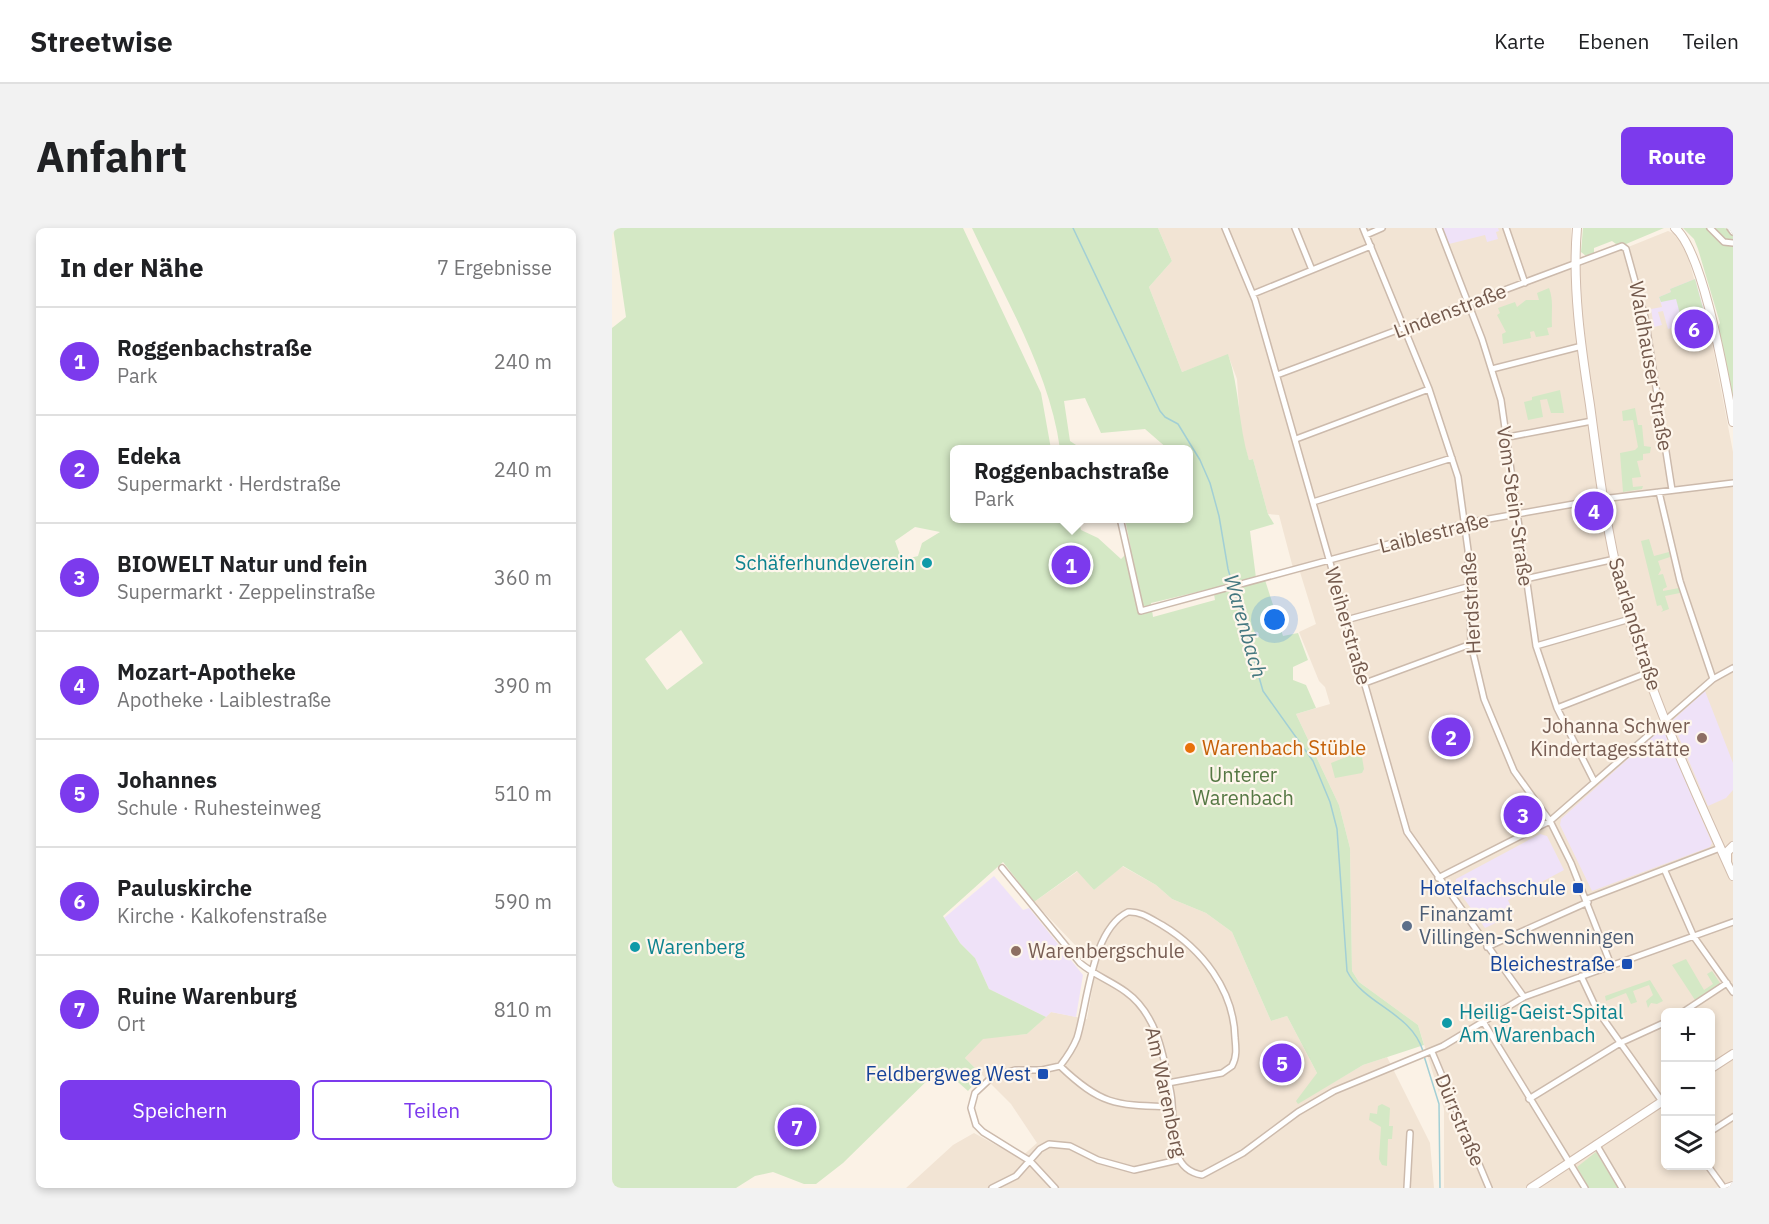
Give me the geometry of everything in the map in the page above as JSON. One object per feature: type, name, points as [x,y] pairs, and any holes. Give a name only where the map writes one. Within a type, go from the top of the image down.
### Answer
[{"type":"street","name":"Weiherstraße","points":[[1225,228],[1253,294],[1407,832],[1524,997]]},
{"type":"street","points":[[1294,228],[1312,270]]},
{"type":"street","name":"Herdstraße","points":[[1363,228],[1429,389],[1452,458],[1466,523],[1470,644],[1484,699],[1520,779],[1550,821],[1587,900],[1611,965]]},
{"type":"street","points":[[1366,235],[1382,228]]},
{"type":"street","name":"Vom-Stein-Straße","points":[[1439,228],[1492,369],[1508,437],[1515,513],[1536,646],[1557,708],[1594,782]]},
{"type":"street","points":[[1506,228],[1525,283]]},
{"type":"street","points":[[1675,228],[1686,240],[1696,265],[1719,349],[1733,422]]},
{"type":"street","points":[[1710,228],[1724,242],[1733,243]]},
{"type":"street","points":[[1730,228],[1733,232]]},
{"type":"street","name":"Saarlandstraße","points":[[1578,231],[1577,262],[1582,346],[1615,559],[1647,674],[1733,876]]},
{"type":"street","points":[[1253,294],[1371,246]]},
{"type":"street","name":"Lindenstraße","points":[[1277,375],[1622,246]]},
{"type":"street","name":"Waldhauser Straße","points":[[1622,246],[1626,249],[1643,307],[1672,490]]},
{"type":"street","points":[[1492,369],[1582,346]]},
{"type":"street","points":[[1296,439],[1429,389]]},
{"type":"street","points":[[1508,437],[1592,421]]},
{"type":"street","points":[[1313,502],[1452,458]]},
{"type":"street","name":"Laiblestraße","points":[[1121,523],[1141,611],[1466,523],[1604,499],[1733,483]]},
{"type":"street","points":[[1659,492],[1680,581],[1713,680]]},
{"type":"street","points":[[1525,579],[1615,559]]},
{"type":"street","points":[[1346,620],[1467,587]]},
{"type":"street","points":[[1536,646],[1630,619]]},
{"type":"street","points":[[1365,684],[1470,644]]},
{"type":"street","points":[[1438,878],[1550,821],[1713,680],[1733,668]]},
{"type":"street","points":[[1557,708],[1647,674]]},
{"type":"street","points":[[1487,947],[1587,900],[1733,845]]},
{"type":"street","points":[[1728,865],[1727,852],[1733,845]]},
{"type":"street","name":"Am Warenberg","points":[[1002,868],[1070,952],[1092,973],[1128,993],[1147,1013],[1156,1031],[1168,1083],[1178,1160],[1189,1172],[1208,1174],[1243,1153],[1320,1099],[1430,1052]]},
{"type":"street","points":[[1665,871],[1694,937],[1733,992]]},
{"type":"street","points":[[1060,1066],[1077,1039],[1092,973],[1102,945],[1114,922],[1121,916],[1135,912],[1177,934],[1202,957],[1217,978],[1233,1014],[1235,1060],[1232,1066],[1222,1073],[1168,1083]]},
{"type":"street","points":[[1430,1052],[1484,1023],[1524,997],[1733,922]]},
{"type":"street","points":[[1581,976],[1597,1010],[1661,1098]]},
{"type":"street","points":[[1689,1008],[1727,983]]},
{"type":"street","points":[[1484,1023],[1585,1188]]},
{"type":"street","points":[[1529,1099],[1620,1043],[1661,1024]]},
{"type":"street","name":"Dürrstraße","points":[[1430,1052],[1489,1188]]},
{"type":"street","points":[[1715,1066],[1733,1054]]},
{"type":"street","points":[[1060,1066],[1083,1088],[1109,1102],[1135,1107],[1172,1107]]},
{"type":"street","points":[[1055,1188],[1030,1161],[983,1132],[972,1116],[972,1100],[984,1082],[1001,1073],[1060,1066]]},
{"type":"street","points":[[1531,1188],[1661,1104]]},
{"type":"street","points":[[1715,1129],[1733,1117]]},
{"type":"street","points":[[1407,1188],[1410,1133]]},
{"type":"street","points":[[992,1188],[1016,1176],[1044,1146],[1062,1143],[1098,1160],[1134,1170],[1178,1160]]},
{"type":"street","points":[[1596,1144],[1622,1188]]},
{"type":"street","points":[[1711,1170],[1725,1188],[1733,1186]]},
{"type":"shaded area","points":[[1158,228],[1571,228],[1571,270],[1668,231],[1675,234],[1685,246],[1712,343],[1733,452],[1733,1181],[1716,1188],[1444,1188],[1444,1109],[1418,1025],[1359,982],[1352,971],[1350,848],[1339,805],[1296,714],[1330,704],[1325,687],[1319,681],[1299,632],[1316,624],[1300,572],[1293,568],[1279,515],[1268,514],[1253,459],[1249,460],[1241,435],[1237,379],[1228,355],[1182,372],[1149,287],[1172,261]]},
{"type":"shaded area","points":[[1443,228],[1498,228],[1499,231],[1496,232],[1498,239],[1487,242],[1485,235],[1449,244]]},
{"type":"shaded area","points":[[1695,279],[1706,317],[1668,329],[1663,311],[1658,312],[1662,325],[1654,327],[1651,309],[1662,307],[1659,297],[1671,292],[1670,289]]},
{"type":"shaded area","name":"Johanna Schwer Kindertagesstätte","points":[[1705,691],[1733,763],[1733,790],[1726,798],[1708,806],[1672,721]]},
{"type":"shaded area","points":[[1658,732],[1665,734],[1712,843],[1710,847],[1592,891],[1560,825],[1561,819]]},
{"type":"shaded area","points":[[1540,834],[1547,836],[1564,870],[1508,900],[1514,914],[1485,928],[1455,886],[1456,879]]},
{"type":"shaded area","points":[[1122,866],[1156,885],[1172,899],[1206,913],[1232,932],[1271,1021],[1287,1016],[1317,1073],[1298,1103],[1363,1065],[1387,1057],[1430,1143],[1434,1188],[906,1188],[953,1145],[974,1133],[1020,1158],[1037,1143],[1011,1104],[965,1058],[983,1038],[1027,1034],[1051,1012],[1087,1019],[1096,967],[1034,902],[1078,871],[1094,890]]},
{"type":"shaded area","name":"Warenbergschule","points":[[994,876],[1023,910],[1029,908],[1083,975],[1076,1017],[1051,1012],[1046,1017],[989,989],[975,958],[960,943],[944,918]]},
{"type":"green space","name":"Unterer Warenbach","points":[[613,228],[963,228],[1041,393],[1050,445],[950,445],[950,523],[1067,523],[1080,526],[1081,530],[1098,538],[1121,559],[1131,549],[1126,523],[1193,523],[1193,445],[1163,445],[1145,429],[1101,433],[1085,398],[1064,401],[1070,441],[1076,445],[1059,445],[1047,392],[1025,336],[972,228],[1158,228],[1172,261],[1149,287],[1182,372],[1228,354],[1235,380],[1245,447],[1249,460],[1253,459],[1268,514],[1274,524],[1250,531],[1256,578],[1151,603],[1153,617],[1215,600],[1214,594],[1265,580],[1283,636],[1298,633],[1308,660],[1293,667],[1293,680],[1306,685],[1316,708],[1296,714],[1339,805],[1350,848],[1352,971],[1359,982],[1418,1025],[1424,1045],[1363,1065],[1298,1104],[1296,1101],[1317,1073],[1287,1016],[1271,1021],[1232,932],[1206,913],[1172,899],[1156,885],[1123,866],[1094,890],[1077,871],[1034,902],[1003,862],[943,916],[960,943],[975,958],[989,989],[1046,1017],[1027,1034],[983,1039],[965,1058],[982,1075],[968,1091],[941,1067],[843,1163],[816,1184],[804,1184],[773,1172],[755,1176],[736,1188],[612,1188],[612,328],[626,317]],"holes":[[[915,527],[940,532],[922,543],[918,556],[902,560],[895,541]],[[681,630],[703,663],[667,690],[645,659]]]},
{"type":"green space","points":[[1583,228],[1664,228],[1626,244],[1616,244],[1612,241],[1594,248],[1594,253],[1586,256],[1581,252]]},
{"type":"green space","points":[[1683,228],[1733,228],[1733,401],[1717,328],[1720,323],[1698,249],[1694,239]]},
{"type":"green space","points":[[1695,279],[1704,312],[1681,318],[1676,299],[1661,302],[1659,297],[1671,292],[1670,289]]},
{"type":"green space","points":[[1549,288],[1552,302],[1552,327],[1547,328],[1549,335],[1536,337],[1534,331],[1530,332],[1531,338],[1503,344],[1502,334],[1506,332],[1497,315],[1500,313],[1498,308],[1515,302],[1517,307],[1526,300],[1539,300],[1537,293]]},
{"type":"green space","points":[[1560,390],[1564,413],[1551,413],[1547,399],[1540,400],[1543,417],[1528,420],[1524,402],[1532,400],[1532,397]]},
{"type":"green space","points":[[1635,408],[1638,425],[1642,425],[1644,446],[1651,447],[1650,453],[1643,454],[1643,460],[1637,461],[1641,477],[1632,478],[1633,487],[1643,486],[1642,489],[1623,492],[1620,453],[1635,450],[1638,447],[1633,420],[1623,421],[1622,411]]},
{"type":"green space","points":[[1649,539],[1654,556],[1669,552],[1670,557],[1658,561],[1661,570],[1658,575],[1663,574],[1667,587],[1663,591],[1679,588],[1680,593],[1665,596],[1669,609],[1661,612],[1663,610],[1661,605],[1657,606],[1641,541]]},
{"type":"green space","points":[[1361,751],[1364,769],[1362,773],[1335,778],[1331,763]]},
{"type":"green space","points":[[1686,959],[1704,990],[1713,984],[1707,974],[1712,971],[1720,983],[1695,1000],[1672,965]]},
{"type":"green space","points":[[1650,980],[1663,1001],[1657,1004],[1651,1003],[1648,1008],[1646,1001],[1653,995],[1649,985],[1633,991],[1637,1002],[1631,1004],[1626,993],[1606,1001],[1605,996]]},
{"type":"green space","points":[[1382,1104],[1390,1108],[1389,1126],[1393,1126],[1392,1139],[1388,1139],[1387,1166],[1382,1165],[1379,1159],[1381,1127],[1369,1120],[1370,1113],[1377,1114],[1378,1106]]},
{"type":"green space","points":[[1596,1152],[1618,1188],[1589,1188],[1577,1167]]},
{"type":"waterway","name":"Warenbach","points":[[1073,228],[1160,411],[1165,417],[1178,424],[1191,445]]},
{"type":"waterway","name":"Warenbach","points":[[1193,449],[1210,483],[1219,516],[1228,569],[1263,691],[1313,761],[1330,802],[1337,829],[1347,971],[1364,992],[1408,1027],[1417,1038],[1423,1051]]},
{"type":"waterway","name":"Warenbach","points":[[1424,1056],[1439,1104],[1440,1188]]},
{"type":"place","name":"Pauluskirche","points":[[1694,329]]},
{"type":"place","name":"Mozart-Apotheke","points":[[1594,511]]},
{"type":"place","name":"Schäferhundeverein","points":[[927,563]]},
{"type":"place","name":"Roggenbachstraße","points":[[1071,565]]},
{"type":"place","name":"Edeka","points":[[1451,737]]},
{"type":"place","name":"Johanna Schwer Kindertagesstätte","points":[[1702,738]]},
{"type":"place","name":"Warenbach Stüble","points":[[1190,748]]},
{"type":"place","name":"BIOWELT Natur und fein","points":[[1523,815]]},
{"type":"place","name":"Hotelfachschule","points":[[1578,888]]},
{"type":"place","name":"Finanzamt Villingen-Schwenningen","points":[[1407,926]]},
{"type":"place","name":"Warenberg","points":[[635,947]]},
{"type":"place","name":"Warenbergschule","points":[[1016,951]]},
{"type":"place","name":"Bleichestraße","points":[[1627,964]]},
{"type":"place","name":"Heilig-Geist-Spital Am Warenbach","points":[[1447,1023]]},
{"type":"place","name":"Johannes","points":[[1282,1063]]},
{"type":"place","name":"Feldbergweg West","points":[[1043,1074]]},
{"type":"place","name":"Ruine Warenburg","points":[[797,1127]]}]
